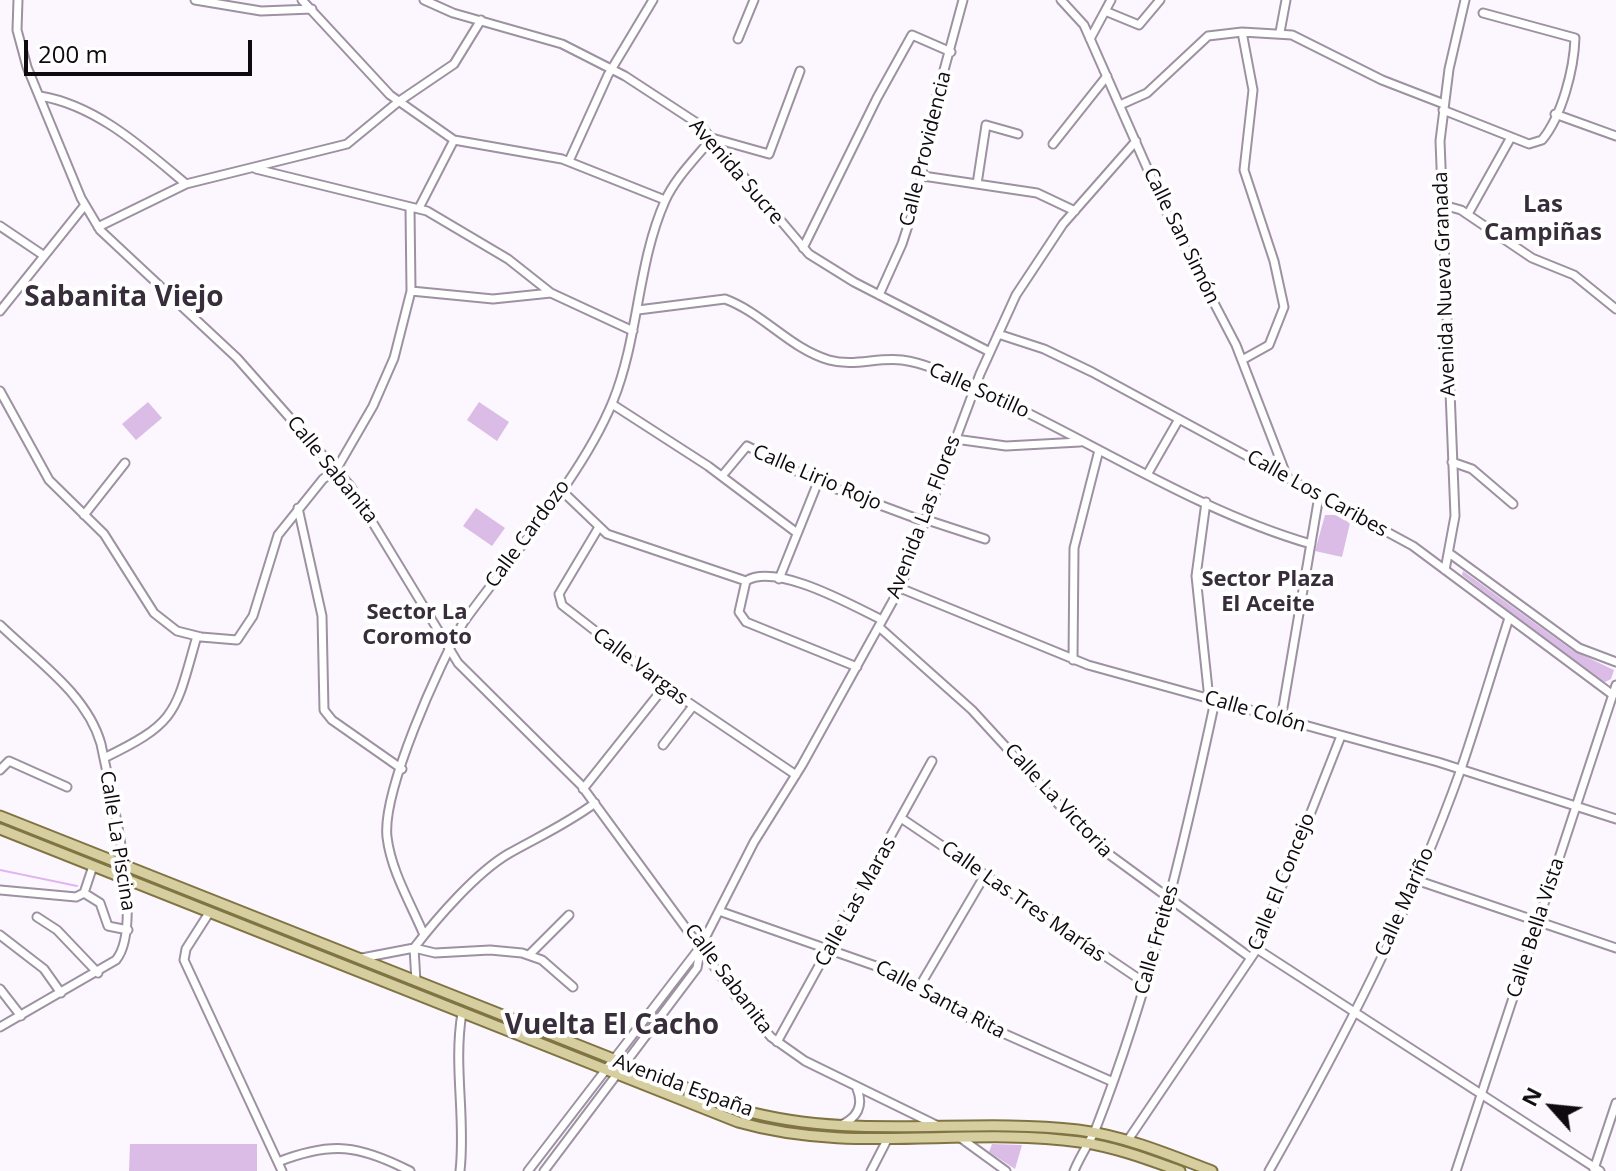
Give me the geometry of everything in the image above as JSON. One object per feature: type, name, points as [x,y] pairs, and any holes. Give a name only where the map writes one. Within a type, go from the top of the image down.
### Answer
[{"type":"main road","name":"Avenida España","points":[[0,816],[742,1110],[835,1128],[1030,1127],[1094,1133],[1128,1140],[1212,1171]]},
{"type":"main road","name":"Avenida España","points":[[0,829],[707,1112],[766,1129],[819,1139],[1030,1138],[1086,1143],[1136,1154],[1180,1171]]},
{"type":"main road","points":[[414,994],[416,981]]},
{"type":"street","name":"Calle Sabanita","points":[[18,0],[19,40],[85,205],[98,227],[133,265],[247,368],[336,470],[382,533],[449,649],[595,803],[735,995],[777,1042],[857,1089],[942,1127]]},
{"type":"street","points":[[195,0],[261,11],[312,9]]},
{"type":"street","points":[[283,0],[284,11]]},
{"type":"street","points":[[302,0],[398,102],[454,140],[569,161],[665,200]]},
{"type":"street","name":"Avenida Sucre","points":[[424,0],[549,39],[613,68],[694,120],[803,248],[879,295],[990,352]]},
{"type":"street","points":[[569,161],[613,68],[653,0]]},
{"type":"street","points":[[738,39],[754,0]]},
{"type":"street","name":"Calle Providencia","points":[[879,295],[902,244],[923,176],[937,96],[963,0]]},
{"type":"street","name":"Calle San Simón","points":[[1061,0],[1079,18],[1090,39],[1167,213],[1242,360],[1288,479]]},
{"type":"street","points":[[1090,39],[1111,0]]},
{"type":"street","points":[[1105,11],[1139,25],[1160,0]]},
{"type":"street","points":[[1280,32],[1286,0]]},
{"type":"street","name":"Avenida Nueva Granada","points":[[1445,570],[1455,516],[1443,205],[1443,107],[1465,0]]},
{"type":"street","points":[[1120,105],[1147,93],[1208,36],[1280,32],[1298,37],[1510,139],[1539,143],[1555,114],[1570,72],[1575,38],[1483,13]]},
{"type":"street","points":[[98,227],[186,184],[341,147],[398,102],[454,64],[481,20]]},
{"type":"street","points":[[1242,32],[1253,90],[1244,170],[1274,261],[1284,307],[1269,345],[1242,360]]},
{"type":"street","points":[[803,248],[877,98],[912,35],[951,52]]},
{"type":"street","points":[[712,138],[769,154],[800,71]]},
{"type":"street","points":[[1053,144],[1107,76]]},
{"type":"street","points":[[40,96],[88,111],[186,184]]},
{"type":"street","points":[[1555,114],[1616,136]]},
{"type":"street","points":[[977,184],[986,125],[1018,134]]},
{"type":"street","name":"Calle Cardozo","points":[[424,935],[396,870],[387,836],[388,811],[402,769],[449,649],[463,623],[560,489],[612,404],[665,200],[712,138]]},
{"type":"street","points":[[1468,214],[1510,139]]},
{"type":"street","points":[[0,391],[44,472],[109,541],[154,613],[171,628],[197,636],[234,641],[244,635],[258,604],[273,545],[298,508],[323,479],[336,470],[383,382],[401,338],[411,291],[415,208],[454,140]]},
{"type":"street","name":"Avenida Las Flores","points":[[528,1171],[701,946],[761,829],[796,775],[900,588],[975,387],[1027,277],[1075,211],[1136,141]]},
{"type":"street","points":[[254,168],[415,208],[491,248],[551,293],[633,331]]},
{"type":"street","points":[[923,176],[1048,196],[1075,211]]},
{"type":"street","points":[[0,311],[85,205]]},
{"type":"street","points":[[1443,205],[1468,214],[1532,258],[1581,280],[1616,309]]},
{"type":"street","points":[[0,226],[43,255]]},
{"type":"street","points":[[411,291],[493,299],[551,293]]},
{"type":"street","name":"Calle Sotillo","points":[[638,310],[725,299],[792,342],[831,360],[854,363],[902,360],[975,387],[1264,529],[1311,544]]},
{"type":"street","name":"Calle Los Caribes","points":[[998,334],[1055,354],[1413,546],[1613,695]]},
{"type":"street","name":"Calle Lirio Rojo","points":[[612,404],[722,476],[797,533]]},
{"type":"street","points":[[1148,473],[1179,419]]},
{"type":"street","points":[[955,439],[1006,446],[1082,442]]},
{"type":"street","name":"Calle Lirio Rojo","points":[[722,476],[747,446],[818,482],[985,539]]},
{"type":"street","points":[[1073,660],[1074,548],[1099,450]]},
{"type":"street","points":[[1452,462],[1472,469],[1513,504]]},
{"type":"street","points":[[84,515],[125,463]]},
{"type":"street","points":[[779,579],[818,482]]},
{"type":"street","points":[[560,489],[612,536],[746,581],[739,612],[746,622],[857,667]]},
{"type":"street","points":[[1281,719],[1319,496]]},
{"type":"street","name":"Calle Freites","points":[[1074,1171],[1086,1143],[1094,1133],[1145,983],[1169,897],[1212,700],[1196,576],[1206,502]]},
{"type":"street","points":[[298,508],[322,616],[324,710],[332,720],[402,769]]},
{"type":"street","name":"Calle Vargas","points":[[599,527],[562,589],[559,601],[665,686],[796,775]]},
{"type":"street","points":[[1449,553],[1579,648],[1616,662]]},
{"type":"street","name":"Calle La Victoria","points":[[746,581],[753,577],[779,579],[813,588],[880,623],[972,710],[1095,844],[1126,870],[1169,897],[1251,958]]},
{"type":"street","name":"Calle Colón","points":[[900,588],[1073,660],[1461,769],[1616,819]]},
{"type":"street","name":"Calle Mariño","points":[[1269,1171],[1355,1013],[1416,880],[1461,769],[1509,618]]},
{"type":"street","name":"Calle La Piscina","points":[[0,625],[87,711],[97,730],[130,904],[128,930],[121,954],[98,973],[0,1027]]},
{"type":"street","points":[[104,758],[142,738],[171,717],[197,636]]},
{"type":"street","name":"Calle Bella Vista","points":[[1456,1171],[1616,685]]},
{"type":"street","points":[[583,789],[665,686]]},
{"type":"street","points":[[663,745],[693,706]]},
{"type":"street","name":"Calle El Concejo","points":[[1128,1140],[1257,949],[1341,736]]},
{"type":"street","points":[[0,770],[9,761],[67,787]]},
{"type":"street","name":"Calle Las Maras","points":[[777,1042],[932,761]]},
{"type":"street","points":[[416,981],[414,948],[496,863],[562,826],[595,803]]},
{"type":"street","name":"Calle Las Tres Marías","points":[[901,818],[1145,983]]},
{"type":"street","points":[[1,892],[76,897],[84,893],[93,866]]},
{"type":"street","points":[[918,989],[985,875]]},
{"type":"street","points":[[1416,880],[1616,948]]},
{"type":"street","points":[[84,893],[100,903],[108,926],[128,930]]},
{"type":"street","name":"Calle Santa Rita","points":[[719,911],[831,947],[890,971],[951,1010],[1113,1082]]},
{"type":"street","points":[[209,913],[186,949],[184,960],[282,1171]]},
{"type":"street","points":[[529,955],[569,915]]},
{"type":"street","points":[[37,917],[57,930],[98,973]]},
{"type":"street","points":[[0,935],[44,969],[61,993]]},
{"type":"street","name":"Avenida Las Flores","points":[[544,1171],[697,968],[701,946]]},
{"type":"street","points":[[360,959],[414,948],[435,953],[490,950],[529,955],[542,960],[573,987]]},
{"type":"street","points":[[1257,949],[1596,1170],[1616,1103]]},
{"type":"street","points":[[0,989],[21,1016]]},
{"type":"street","points":[[460,1171],[463,1127],[457,1059],[462,1013]]},
{"type":"street","points":[[835,1128],[858,1112],[861,1102],[857,1089]]},
{"type":"street","points":[[962,1139],[1006,1171]]},
{"type":"street","points":[[871,1171],[887,1140]]},
{"type":"street","points":[[278,1162],[314,1150],[353,1148],[410,1171]]},
{"type":"shaded area","points":[[148,402],[162,418],[136,440],[122,424]]},
{"type":"shaded area","points":[[479,402],[509,422],[497,441],[467,420]]},
{"type":"shaded area","points":[[476,508],[505,528],[492,546],[463,526]]},
{"type":"shaded area","points":[[1325,515],[1337,515],[1350,523],[1342,557],[1315,551]]},
{"type":"shaded area","points":[[1463,571],[1572,650],[1614,670],[1611,679],[1605,682],[1598,679],[1462,575]]},
{"type":"shaded area","points":[[0,820],[107,863],[107,866],[0,825]]},
{"type":"shaded area","points":[[147,878],[398,979],[146,883]]},
{"type":"shaded area","points":[[427,990],[597,1059],[424,993]]},
{"type":"shaded area","points":[[673,1092],[753,1117],[820,1130],[1030,1131],[1079,1136],[849,1137],[784,1129],[739,1118]]},
{"type":"shaded area","points":[[1101,1138],[1201,1171],[1100,1141]]},
{"type":"shaded area","points":[[130,1144],[257,1144],[257,1171],[129,1171]]},
{"type":"shaded area","points":[[992,1144],[1022,1145],[1015,1169],[989,1152]]},
{"type":"waterway","points":[[0,870],[77,886]]},
{"type":"district","name":"Las Campiñas","points":[[1543,219]]},
{"type":"district","name":"Sabanita Viejo","points":[[124,298]]},
{"type":"district","name":"Sector Plaza El Aceite","points":[[1268,592]]},
{"type":"district","name":"Sector La Coromoto","points":[[417,626]]},
{"type":"district","name":"Vuelta El Cacho","points":[[612,1026]]}]
